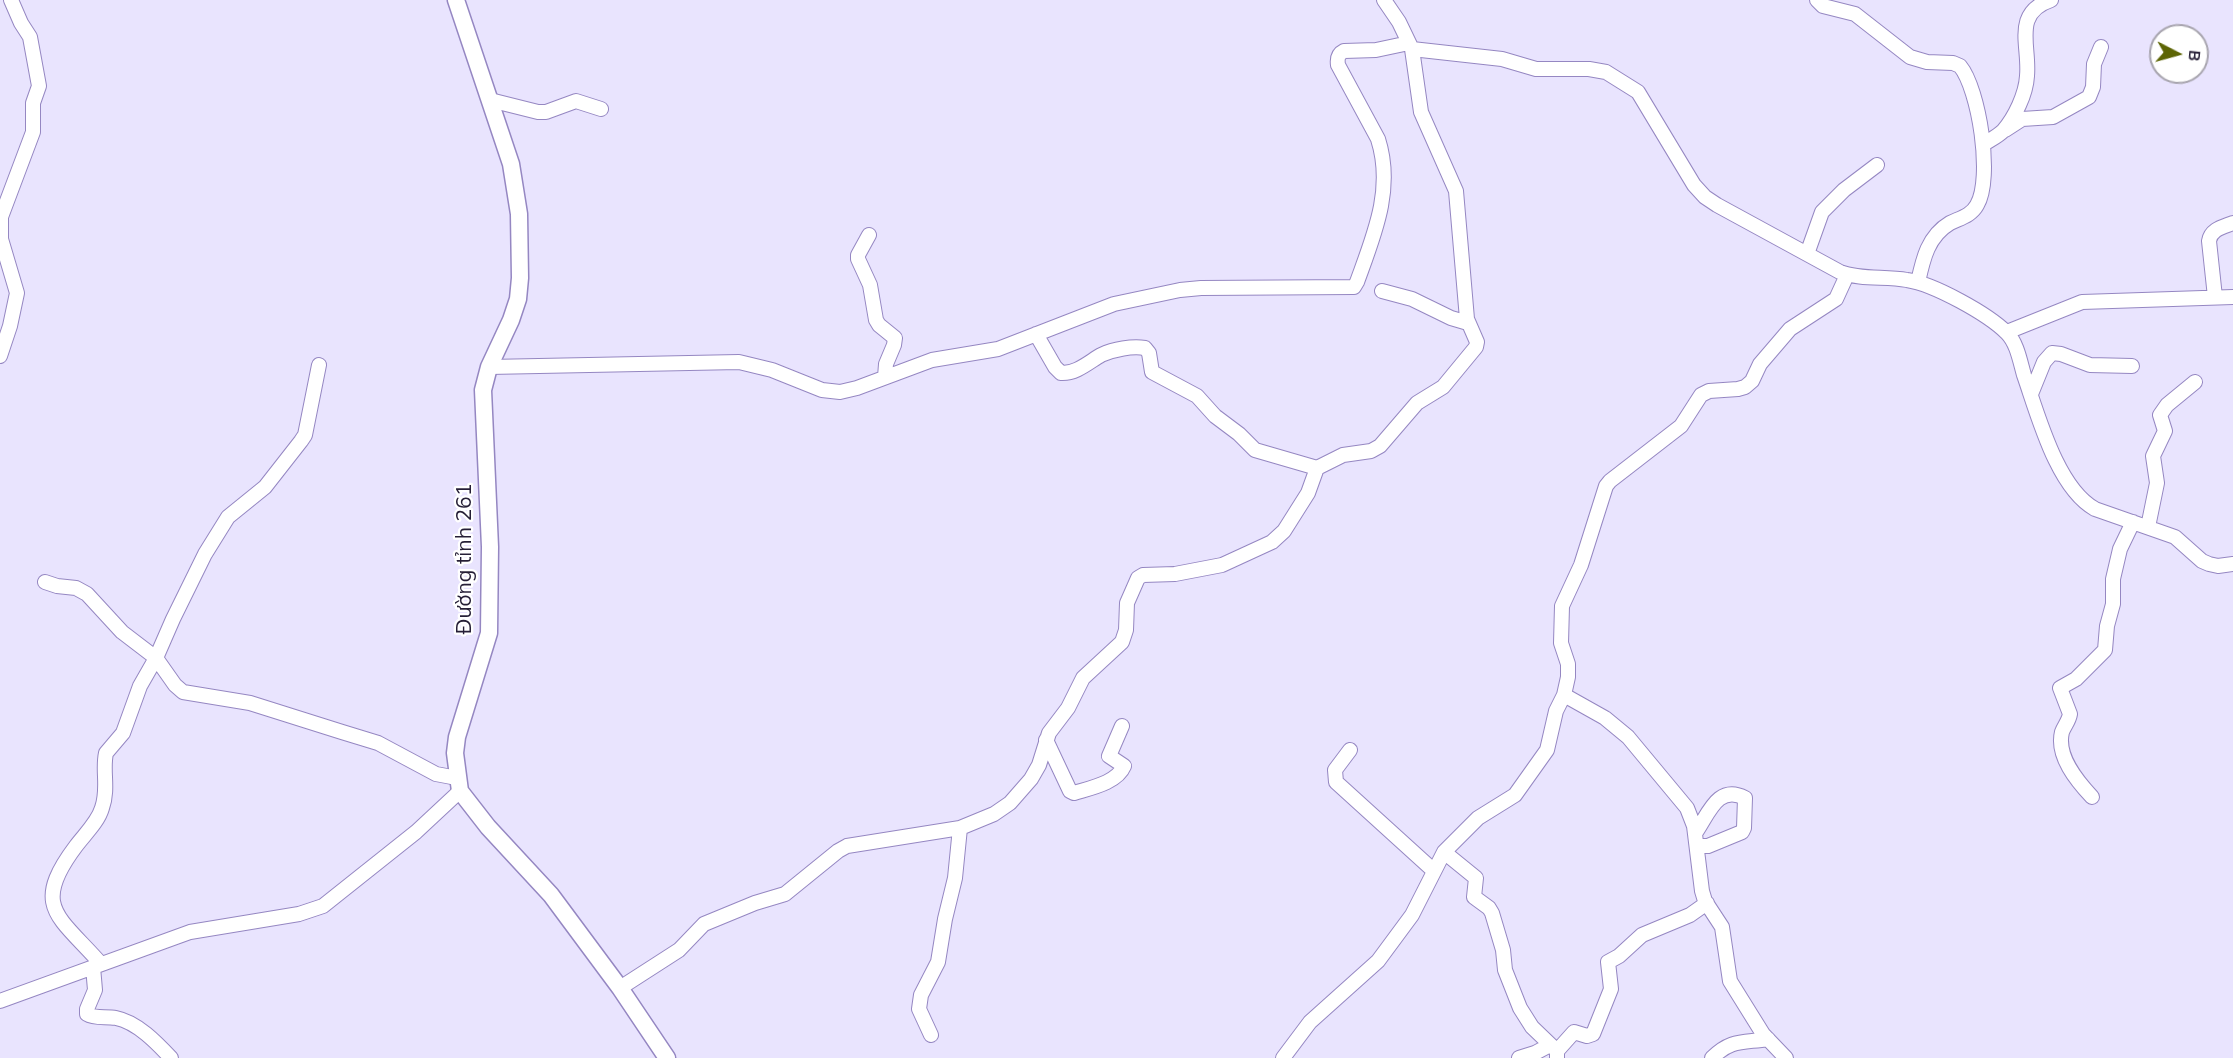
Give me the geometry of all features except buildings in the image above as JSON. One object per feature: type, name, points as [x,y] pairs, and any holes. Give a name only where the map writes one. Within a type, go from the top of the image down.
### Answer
[{"type":"main road","name":"Đường tỉnh 261","points":[[456,0],[514,175],[520,243],[518,299],[485,379],[483,401],[488,502],[489,633],[459,728],[455,753],[458,784]]},
{"type":"main road","points":[[458,784],[488,827],[551,895],[620,988],[667,1058]]},
{"type":"street","points":[[620,988],[679,950],[704,924],[755,903],[785,894],[838,850],[847,846],[960,828],[994,814],[1022,791],[1031,779],[1039,765],[1046,740],[1068,708],[1083,678],[1122,642],[1126,630],[1127,603],[1138,578],[1143,575],[1175,574],[1222,565],[1272,542],[1284,531],[1308,493],[1317,468],[1342,455],[1376,449],[1417,403],[1443,387],[1476,346],[1477,342],[1468,323],[1456,191],[1421,111],[1410,46],[1399,22],[1384,0]]},
{"type":"street","points":[[1817,0],[1823,6],[1855,14],[1910,57],[1933,63],[1953,63],[1960,66],[1973,97],[1984,144],[1982,186],[1977,205],[1971,213],[1944,228],[1929,244],[1918,282]]},
{"type":"street","points":[[2002,132],[2025,90],[2028,74],[2025,28],[2028,19],[2032,10],[2051,0]]},
{"type":"street","points":[[0,11],[11,1],[30,37],[39,86],[33,103],[33,132],[1,217],[1,239],[17,293],[10,326],[0,356]]},
{"type":"street","points":[[489,367],[739,362],[772,370],[822,390],[840,392],[857,388],[921,363],[998,349],[1114,304],[1180,290],[1201,288],[1347,289],[1354,287],[1381,213],[1385,186],[1382,150],[1378,139],[1338,65],[1337,58],[1344,51],[1410,46],[1502,59],[1536,69],[1589,69],[1606,72],[1632,87],[1643,98],[1659,129],[1694,185],[1705,197],[1847,275],[1918,282],[1962,302],[2007,332],[2015,345],[2060,469],[2077,496],[2095,509],[2175,537],[2202,561],[2218,566],[2233,564]]},
{"type":"street","points":[[1984,144],[2018,120],[2053,117],[2089,97],[2093,87],[2094,64],[2101,47]]},
{"type":"street","points":[[490,100],[538,112],[546,112],[576,101],[601,109]]},
{"type":"street","points":[[1807,254],[1822,212],[1844,190],[1877,165]]},
{"type":"street","points":[[2216,297],[2210,235],[2213,231],[2233,223]]},
{"type":"street","points":[[869,235],[858,255],[859,262],[870,285],[876,320],[895,338],[886,364],[885,377]]},
{"type":"street","points":[[1283,1058],[1310,1022],[1378,961],[1412,915],[1444,852],[1478,818],[1515,795],[1547,750],[1569,671],[1561,643],[1562,606],[1581,565],[1606,486],[1682,426],[1701,395],[1709,391],[1746,387],[1752,381],[1760,364],[1790,329],[1836,299],[1847,275]]},
{"type":"street","points":[[1382,291],[1412,299],[1451,318],[1468,323]]},
{"type":"street","points":[[2007,332],[2082,302],[2233,297]]},
{"type":"street","points":[[1036,334],[1055,367],[1061,373],[1070,373],[1103,354],[1115,350],[1145,348],[1149,353],[1152,372],[1197,396],[1220,420],[1255,450],[1317,468]]},
{"type":"street","points":[[2031,394],[2044,362],[2052,353],[2090,365],[2132,366]]},
{"type":"street","points":[[171,1058],[143,1032],[126,1021],[117,1018],[92,1017],[87,1014],[95,990],[97,966],[56,913],[52,904],[52,888],[63,863],[102,809],[106,781],[106,753],[121,736],[140,686],[156,658],[199,564],[228,517],[265,487],[305,435],[320,365]]},
{"type":"street","points":[[2148,527],[2157,483],[2153,456],[2165,431],[2160,415],[2195,382]]},
{"type":"street","points":[[2092,796],[2073,777],[2065,757],[2062,732],[2070,714],[2060,688],[2076,680],[2105,650],[2107,626],[2114,599],[2113,579],[2120,549],[2133,522]]},
{"type":"street","points":[[0,1001],[202,928],[299,914],[323,906],[416,832],[458,784],[378,744],[250,703],[183,692],[175,685],[156,658],[122,632],[87,594],[80,589],[45,582]]},
{"type":"street","points":[[1564,695],[1605,718],[1628,737],[1692,816],[1701,891],[1722,927],[1730,981],[1768,1040],[1786,1058]]},
{"type":"street","points":[[1046,740],[1070,791],[1074,794],[1107,782],[1123,770],[1124,766],[1109,756],[1122,726]]},
{"type":"street","points":[[1350,750],[1335,770],[1336,782],[1434,871]]},
{"type":"street","points":[[931,1035],[919,1009],[921,995],[938,962],[955,878],[960,828]]},
{"type":"street","points":[[1444,852],[1476,878],[1474,897],[1492,913],[1503,950],[1505,970],[1520,1008],[1532,1027],[1554,1051]]},
{"type":"street","points":[[1519,1058],[1554,1051],[1574,1032],[1587,1036],[1593,1034],[1611,989],[1608,962],[1619,956],[1642,935],[1690,915],[1707,903]]},
{"type":"street","points":[[1712,1058],[1723,1047],[1730,1044],[1768,1040]]}]
